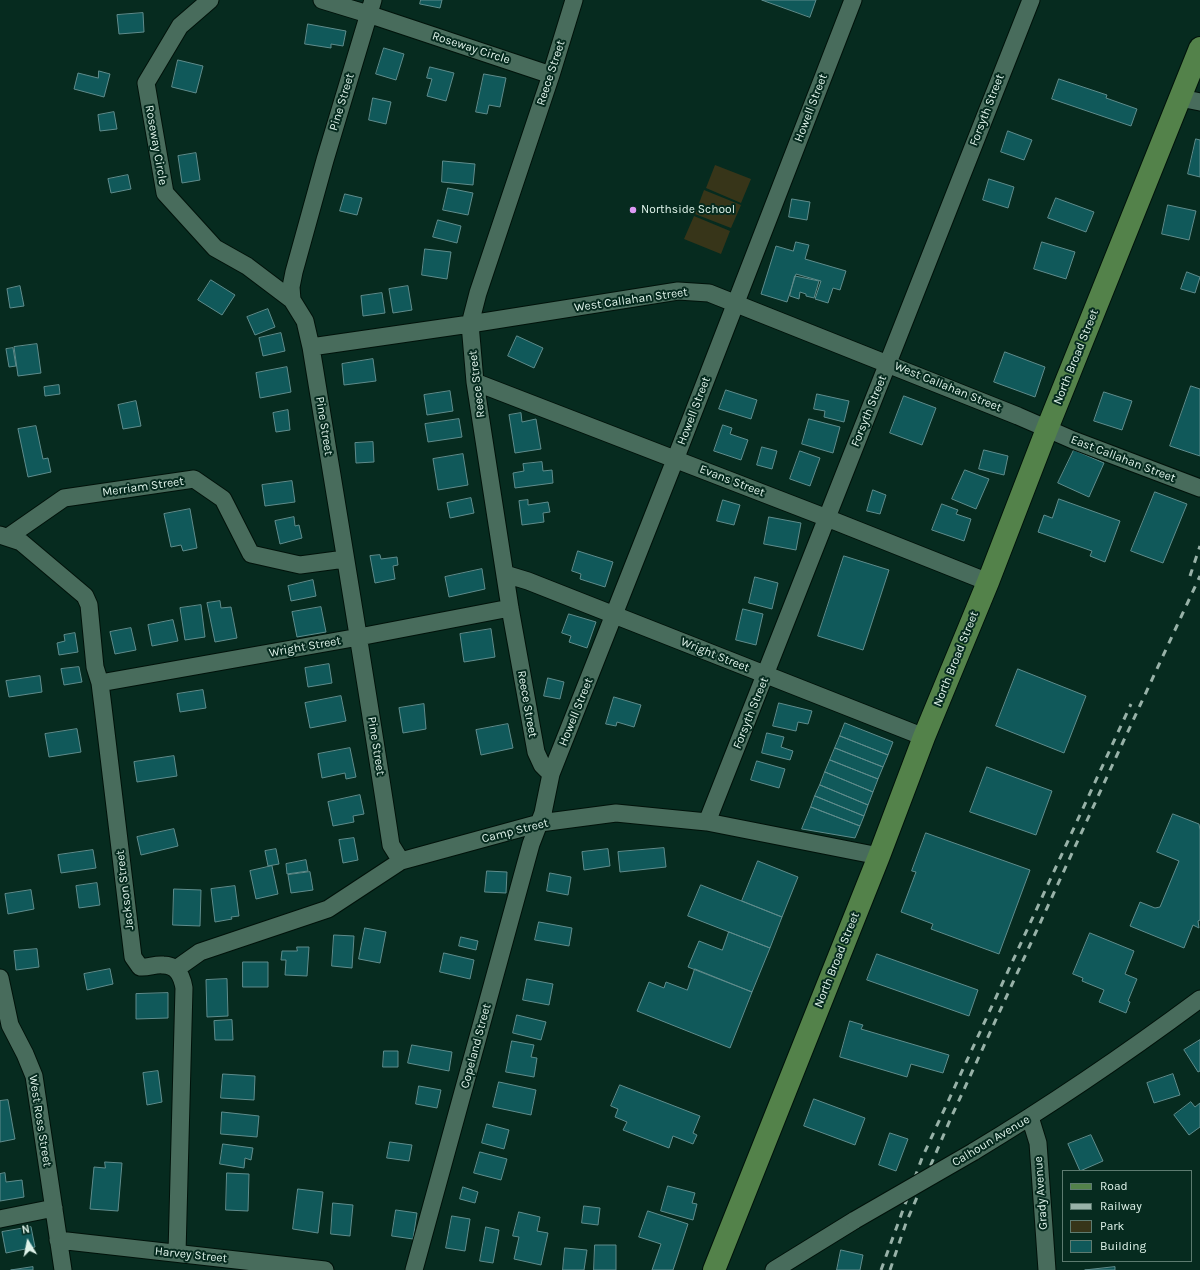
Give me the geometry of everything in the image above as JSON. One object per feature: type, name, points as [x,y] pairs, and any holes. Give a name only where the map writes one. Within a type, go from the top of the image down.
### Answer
[{"type":"main road","name":"North Broad Street","points":[[714,1270],[879,856],[924,737],[988,582],[1047,429],[1190,100],[1200,48]]},
{"type":"street","name":"Roseway Circle","points":[[210,0],[180,26],[146,83],[165,193],[215,248],[247,266],[292,300]]},
{"type":"street","name":"Roseway Circle","points":[[322,0],[370,7],[551,75]]},
{"type":"street","name":"Reece Street","points":[[551,774],[542,765],[536,752],[510,608],[475,382],[470,324],[478,293],[551,75],[574,0]]},
{"type":"street","name":"Howell Street","points":[[540,823],[551,774],[675,460],[853,0]]},
{"type":"street","name":"Forsyth Street","points":[[707,822],[1031,0]]},
{"type":"street","name":"Pine Street","points":[[370,7],[325,160],[291,287],[292,300],[305,321],[311,347],[359,638],[391,845],[401,861]]},
{"type":"street","name":"West Callahan Street","points":[[311,347],[470,324],[678,291],[709,293],[888,363],[1047,429]]},
{"type":"street","name":"Evans Street","points":[[475,382],[988,582]]},
{"type":"street","name":"East Callahan Street","points":[[1047,429],[1200,488]]},
{"type":"street","name":"Merriam Street","points":[[4,536],[64,498],[194,479],[224,500],[251,554],[300,565],[345,559]]},
{"type":"street","name":"Jackson Street","points":[[4,536],[21,542],[86,596],[89,605],[95,667],[100,683],[133,956],[136,963],[140,967],[146,968],[162,965],[176,969]]},
{"type":"street","name":"Wright Street","points":[[505,574],[528,580],[924,737]]},
{"type":"street","name":"Wright Street","points":[[100,683],[359,638],[510,608]]},
{"type":"street","name":"Camp Street","points":[[176,969],[200,952],[328,909],[401,861],[540,823],[616,813],[707,822],[879,856]]},
{"type":"street","name":"Copeland Street","points":[[414,1270],[531,844],[540,823]]},
{"type":"street","points":[[176,969],[182,977],[184,988],[177,1253]]},
{"type":"street","name":"West Ross Street","points":[[0,978],[3,1006],[10,1025],[25,1054],[34,1076],[63,1270]]},
{"type":"street","name":"Calhoun Avenue","points":[[774,1270],[855,1220],[1030,1118],[1128,1052],[1200,1000]]},
{"type":"street","name":"Grady Avenue","points":[[1030,1118],[1038,1144],[1047,1270]]},
{"type":"street","points":[[0,1219],[54,1208]]},
{"type":"street","name":"Harvey Street","points":[[58,1240],[325,1270]]},
{"type":"green space","points":[[715,165],[751,179],[741,203],[706,188]]},
{"type":"green space","points":[[704,190],[741,205],[731,228],[695,214]]},
{"type":"green space","points":[[694,216],[730,231],[721,254],[684,239]]},
{"type":"building","points":[[421,0],[442,0],[440,8],[420,4]]},
{"type":"building","points":[[762,0],[816,0],[810,17]]},
{"type":"building","points":[[143,13],[144,32],[119,34],[117,15]]},
{"type":"building","points":[[308,24],[346,31],[343,46],[331,44],[331,48],[305,44]]},
{"type":"building","points":[[384,48],[404,54],[396,80],[376,74]]},
{"type":"building","points":[[178,60],[203,66],[196,93],[172,87]]},
{"type":"building","points":[[430,67],[454,73],[446,101],[427,96],[432,79],[427,78]]},
{"type":"building","points":[[99,71],[110,74],[104,97],[74,89],[78,73],[98,78]]},
{"type":"building","points":[[484,74],[506,78],[500,107],[489,105],[487,114],[476,112]]},
{"type":"building","points":[[1059,79],[1107,95],[1106,98],[1137,109],[1131,126],[1052,99]]},
{"type":"building","points":[[373,98],[391,102],[386,124],[369,120]]},
{"type":"building","points":[[114,112],[117,129],[100,131],[98,115]]},
{"type":"building","points":[[1008,131],[1032,140],[1024,160],[1001,152]]},
{"type":"building","points":[[1196,139],[1200,140],[1200,177],[1188,174]]},
{"type":"building","points":[[196,153],[200,180],[182,183],[178,156]]},
{"type":"building","points":[[443,161],[475,164],[473,185],[442,182]]},
{"type":"building","points":[[128,175],[131,189],[111,193],[108,179]]},
{"type":"building","points":[[989,179],[1014,187],[1008,208],[983,200]]},
{"type":"building","points":[[448,188],[473,193],[468,215],[443,210]]},
{"type":"building","points":[[345,194],[362,198],[357,215],[340,211]]},
{"type":"building","points":[[1056,198],[1094,212],[1086,232],[1048,218]]},
{"type":"building","points":[[792,199],[810,202],[807,220],[789,217]]},
{"type":"building","points":[[1168,205],[1196,211],[1189,240],[1162,234]]},
{"type":"building","points":[[438,220],[461,226],[457,243],[433,237]]},
{"type":"building","points":[[796,242],[809,245],[805,259],[846,271],[840,290],[833,288],[828,303],[815,299],[821,281],[796,274],[787,302],[761,294],[776,246],[793,251]]},
{"type":"building","points":[[1042,242],[1075,252],[1066,279],[1034,269]]},
{"type":"building","points":[[425,249],[451,252],[447,279],[422,275]]},
{"type":"building","points":[[1187,272],[1200,277],[1195,293],[1181,289]]},
{"type":"building","points":[[795,276],[819,281],[814,298],[806,296],[806,294],[800,292],[799,299],[790,296]]},
{"type":"building","points":[[211,280],[235,295],[222,315],[198,300]]},
{"type":"building","points":[[20,286],[24,306],[10,308],[7,289]]},
{"type":"building","points":[[408,286],[412,310],[393,313],[389,289]]},
{"type":"building","points":[[382,293],[385,313],[363,316],[361,296]]},
{"type":"building","points":[[268,309],[275,327],[255,335],[247,317]]},
{"type":"building","points":[[281,333],[285,351],[263,356],[259,338]]},
{"type":"building","points":[[517,336],[543,348],[534,368],[508,356]]},
{"type":"building","points":[[37,344],[41,373],[18,376],[14,347]]},
{"type":"building","points":[[13,348],[16,366],[9,367],[6,349]]},
{"type":"building","points":[[1005,352],[1045,367],[1035,397],[994,382]]},
{"type":"building","points":[[373,359],[376,381],[344,385],[342,364]]},
{"type":"building","points":[[287,367],[291,392],[260,398],[256,373]]},
{"type":"building","points":[[59,385],[60,394],[45,396],[44,387]]},
{"type":"building","points":[[1191,386],[1200,389],[1200,456],[1170,446]]},
{"type":"building","points":[[726,390],[757,400],[751,419],[719,409]]},
{"type":"building","points":[[450,391],[453,411],[427,415],[424,395]]},
{"type":"building","points":[[1104,392],[1132,401],[1122,430],[1094,421]]},
{"type":"building","points":[[817,394],[849,401],[844,422],[824,417],[825,411],[814,409]]},
{"type":"building","points":[[904,396],[936,408],[922,445],[890,433]]},
{"type":"building","points":[[136,401],[141,426],[123,429],[118,405]]},
{"type":"building","points":[[288,410],[290,430],[276,432],[273,413]]},
{"type":"building","points":[[521,413],[522,422],[536,419],[541,449],[515,453],[509,415]]},
{"type":"building","points":[[459,419],[462,437],[428,442],[425,424]]},
{"type":"building","points":[[809,419],[840,427],[833,453],[802,444]]},
{"type":"building","points":[[723,425],[732,428],[730,434],[748,440],[741,460],[714,451]]},
{"type":"building","points":[[36,426],[43,459],[48,458],[51,472],[28,477],[18,429]]},
{"type":"building","points":[[373,442],[374,462],[356,463],[355,443]]},
{"type":"building","points":[[762,447],[777,451],[772,469],[757,465]]},
{"type":"building","points":[[984,450],[1008,456],[1004,475],[979,469]]},
{"type":"building","points":[[1074,450],[1104,463],[1089,497],[1058,483]]},
{"type":"building","points":[[800,451],[820,458],[810,486],[790,479]]},
{"type":"building","points":[[463,454],[468,485],[438,490],[433,459]]},
{"type":"building","points":[[542,462],[543,471],[552,470],[553,483],[515,488],[513,473],[524,471],[523,464]]},
{"type":"building","points":[[965,470],[989,479],[976,509],[952,499]]},
{"type":"building","points":[[292,481],[295,502],[265,506],[262,485]]},
{"type":"building","points":[[873,490],[886,495],[880,514],[867,511]]},
{"type":"building","points":[[1155,492],[1187,504],[1163,563],[1131,551]]},
{"type":"building","points":[[471,498],[474,513],[450,518],[447,503]]},
{"type":"building","points":[[1059,499],[1120,521],[1105,562],[1090,556],[1092,551],[1038,532],[1044,515],[1052,518]]},
{"type":"building","points":[[528,500],[528,505],[548,502],[550,512],[543,513],[544,522],[522,525],[519,501]]},
{"type":"building","points":[[723,500],[740,505],[734,525],[717,521]]},
{"type":"building","points":[[942,504],[958,510],[956,514],[971,519],[964,541],[932,530]]},
{"type":"building","points":[[190,509],[197,548],[183,551],[181,545],[171,547],[164,514]]},
{"type":"building","points":[[294,517],[295,526],[299,525],[302,538],[280,544],[275,521]]},
{"type":"building","points":[[769,517],[801,523],[796,550],[764,544]]},
{"type":"building","points":[[578,551],[613,562],[605,587],[580,579],[581,574],[572,571]]},
{"type":"building","points":[[380,555],[381,559],[397,557],[398,565],[393,566],[395,579],[375,583],[370,556]]},
{"type":"building","points":[[844,556],[889,570],[863,650],[818,636]]},
{"type":"building","points":[[482,569],[485,589],[449,597],[445,577]]},
{"type":"building","points":[[755,577],[778,583],[772,609],[749,603]]},
{"type":"building","points":[[313,580],[316,596],[291,601],[288,586]]},
{"type":"building","points":[[220,601],[221,608],[231,607],[237,638],[215,642],[207,603]]},
{"type":"building","points":[[201,605],[205,637],[185,640],[180,608]]},
{"type":"building","points":[[321,607],[326,632],[297,637],[292,612]]},
{"type":"building","points":[[743,609],[763,614],[756,645],[736,640]]},
{"type":"building","points":[[569,614],[596,622],[587,648],[569,642],[571,636],[562,633]]},
{"type":"building","points":[[173,620],[178,641],[152,646],[148,625]]},
{"type":"building","points":[[131,628],[136,650],[115,654],[110,632]]},
{"type":"building","points":[[491,629],[495,657],[464,662],[460,634]]},
{"type":"building","points":[[75,633],[78,652],[59,655],[57,643],[65,641],[64,635]]},
{"type":"building","points":[[329,664],[332,683],[308,687],[305,668]]},
{"type":"building","points":[[79,667],[82,682],[64,685],[61,669]]},
{"type":"building","points":[[1018,669],[1086,696],[1064,753],[996,726]]},
{"type":"building","points":[[40,676],[42,692],[9,697],[6,681]]},
{"type":"building","points":[[548,678],[564,682],[560,699],[544,696]]},
{"type":"building","points":[[203,690],[206,708],[180,712],[177,694]]},
{"type":"building","points":[[341,696],[346,721],[310,728],[305,703]]},
{"type":"building","points":[[614,697],[641,705],[634,727],[617,722],[616,726],[606,724]]},
{"type":"building","points":[[779,703],[812,711],[808,724],[798,722],[796,731],[773,726]]},
{"type":"building","points":[[424,704],[426,729],[403,733],[399,708]]},
{"type":"building","points":[[845,723],[893,742],[888,755],[840,736]]},
{"type":"building","points":[[508,724],[513,748],[481,755],[476,730]]},
{"type":"building","points":[[77,729],[81,752],[49,757],[45,734]]},
{"type":"building","points":[[767,733],[784,737],[781,747],[793,751],[790,760],[762,753]]},
{"type":"building","points":[[840,736],[888,755],[883,767],[835,748]]},
{"type":"building","points":[[350,748],[356,777],[346,779],[345,773],[322,778],[318,754]]},
{"type":"building","points":[[835,748],[883,767],[878,779],[830,760]]},
{"type":"building","points":[[174,756],[177,776],[137,782],[134,762]]},
{"type":"building","points":[[830,760],[878,779],[873,792],[825,772]]},
{"type":"building","points":[[757,761],[785,769],[779,788],[751,780]]},
{"type":"building","points":[[987,767],[1052,791],[1036,835],[970,812]]},
{"type":"building","points":[[825,772],[873,792],[868,805],[820,785]]},
{"type":"building","points":[[820,785],[868,805],[864,816],[815,796]]},
{"type":"building","points":[[360,795],[364,814],[353,816],[354,822],[333,826],[328,802]]},
{"type":"building","points":[[815,796],[864,816],[860,826],[811,807]]},
{"type":"building","points":[[811,807],[860,826],[855,838],[802,829]]},
{"type":"building","points":[[1173,814],[1199,824],[1200,830],[1199,928],[1193,925],[1184,948],[1130,926],[1140,902],[1155,908],[1160,907],[1179,861],[1157,852]]},
{"type":"building","points":[[174,829],[178,846],[141,855],[137,837]]},
{"type":"building","points":[[926,833],[1030,870],[999,954],[931,929],[933,924],[901,912],[916,872],[912,871]]},
{"type":"building","points":[[354,838],[358,860],[343,863],[339,840]]},
{"type":"building","points":[[664,848],[666,867],[620,872],[618,852]]},
{"type":"building","points":[[276,849],[279,864],[268,866],[265,851]]},
{"type":"building","points":[[608,849],[610,866],[584,870],[582,852]]},
{"type":"building","points":[[93,850],[96,868],[61,873],[58,855]]},
{"type":"building","points":[[306,860],[308,871],[287,874],[286,864]]},
{"type":"building","points":[[758,861],[798,877],[782,917],[742,901]]},
{"type":"building","points":[[272,866],[278,894],[256,899],[250,871]]},
{"type":"building","points":[[487,871],[507,872],[506,893],[485,892]]},
{"type":"building","points":[[310,872],[313,890],[291,893],[288,875]]},
{"type":"building","points":[[550,873],[571,877],[568,895],[547,891]]},
{"type":"building","points":[[97,883],[100,905],[79,908],[76,886]]},
{"type":"building","points":[[701,885],[782,917],[770,948],[688,916]]},
{"type":"building","points":[[235,886],[239,916],[231,917],[232,919],[215,922],[211,889]]},
{"type":"building","points":[[174,889],[201,890],[200,926],[173,925]]},
{"type":"building","points":[[31,890],[34,909],[8,914],[5,894]]},
{"type":"building","points":[[539,922],[572,928],[569,946],[535,940]]},
{"type":"building","points":[[365,928],[386,932],[380,963],[359,959]]},
{"type":"building","points":[[729,932],[770,948],[752,992],[688,967],[699,941],[722,950]]},
{"type":"building","points":[[1090,933],[1134,951],[1125,974],[1137,979],[1128,1001],[1130,1002],[1126,1013],[1099,1002],[1104,990],[1082,981],[1083,978],[1073,974]]},
{"type":"building","points":[[334,935],[354,936],[352,968],[332,966]]},
{"type":"building","points":[[461,937],[478,941],[476,950],[459,946]]},
{"type":"building","points":[[297,947],[309,947],[307,976],[285,975],[286,960],[281,960],[282,951],[297,951]]},
{"type":"building","points":[[37,949],[39,967],[16,970],[14,951]]},
{"type":"building","points":[[444,953],[474,960],[470,979],[440,972]]},
{"type":"building","points":[[877,954],[978,990],[969,1016],[867,980]]},
{"type":"building","points":[[243,962],[268,962],[268,987],[243,987]]},
{"type":"building","points":[[110,969],[113,984],[87,990],[84,974]]},
{"type":"building","points":[[695,969],[752,992],[730,1048],[637,1011],[649,982],[664,988],[666,982],[687,990]]},
{"type":"building","points":[[227,979],[228,1016],[207,1017],[206,980]]},
{"type":"building","points":[[527,979],[553,984],[549,1005],[523,1000]]},
{"type":"building","points":[[168,993],[168,1018],[136,1019],[136,994]]},
{"type":"building","points":[[517,1015],[546,1022],[541,1040],[513,1033]]},
{"type":"building","points":[[232,1020],[233,1040],[215,1040],[214,1021]]},
{"type":"building","points":[[850,1021],[863,1025],[861,1029],[949,1055],[943,1073],[911,1064],[907,1077],[840,1057]]},
{"type":"building","points":[[1200,1040],[1200,1071],[1198,1072],[1184,1050]]},
{"type":"building","points":[[512,1041],[534,1045],[531,1057],[537,1058],[534,1077],[506,1072]]},
{"type":"building","points":[[412,1045],[452,1052],[449,1071],[408,1063]]},
{"type":"building","points":[[384,1051],[398,1051],[398,1067],[383,1067]]},
{"type":"building","points":[[158,1071],[162,1102],[147,1105],[143,1073]]},
{"type":"building","points":[[223,1074],[255,1076],[254,1100],[221,1098]]},
{"type":"building","points":[[1173,1074],[1180,1095],[1154,1103],[1147,1083]]},
{"type":"building","points":[[499,1082],[536,1090],[531,1115],[493,1107]]},
{"type":"building","points":[[620,1085],[700,1116],[693,1133],[697,1135],[693,1144],[673,1136],[669,1148],[623,1130],[627,1122],[615,1117],[618,1109],[611,1106]]},
{"type":"building","points":[[419,1086],[441,1090],[437,1108],[416,1104]]},
{"type":"building","points":[[814,1099],[865,1118],[855,1145],[804,1126]]},
{"type":"building","points":[[8,1100],[15,1139],[0,1142],[0,1101]]},
{"type":"building","points":[[1191,1102],[1195,1107],[1200,1103],[1200,1127],[1189,1135],[1174,1115]]},
{"type":"building","points":[[222,1112],[259,1116],[257,1137],[221,1134]]},
{"type":"building","points":[[487,1124],[509,1130],[504,1149],[482,1143]]},
{"type":"building","points":[[890,1133],[908,1139],[896,1171],[879,1165]]},
{"type":"building","points":[[1091,1135],[1103,1161],[1080,1170],[1068,1144]]},
{"type":"building","points":[[390,1142],[412,1145],[409,1161],[387,1158]]},
{"type":"building","points":[[223,1144],[253,1148],[251,1160],[245,1158],[244,1168],[220,1164]]},
{"type":"building","points":[[480,1152],[507,1159],[501,1180],[474,1173]]},
{"type":"building","points":[[105,1162],[122,1163],[118,1211],[90,1209],[94,1167],[105,1168]]},
{"type":"building","points":[[5,1173],[6,1182],[22,1180],[24,1197],[0,1201],[0,1174]]},
{"type":"building","points":[[227,1173],[249,1174],[248,1211],[226,1210]]},
{"type":"building","points":[[668,1186],[695,1193],[692,1203],[697,1204],[693,1220],[661,1211]]},
{"type":"building","points":[[463,1187],[478,1192],[475,1203],[460,1199]]},
{"type":"building","points":[[298,1189],[323,1192],[318,1233],[293,1229]]},
{"type":"building","points":[[333,1203],[353,1205],[350,1236],[331,1234]]},
{"type":"building","points":[[584,1206],[600,1208],[598,1225],[582,1223]]},
{"type":"building","points":[[396,1210],[417,1213],[413,1239],[392,1236]]},
{"type":"building","points":[[648,1211],[688,1224],[673,1270],[652,1270],[661,1244],[639,1237]]},
{"type":"building","points":[[519,1212],[540,1217],[537,1231],[548,1233],[541,1265],[514,1259],[519,1237],[513,1236]]},
{"type":"building","points":[[452,1216],[470,1219],[465,1251],[446,1248]]},
{"type":"building","points":[[31,1227],[35,1247],[6,1253],[2,1232]]},
{"type":"building","points":[[486,1227],[499,1230],[493,1263],[480,1261]]},
{"type":"building","points":[[595,1245],[616,1245],[616,1270],[594,1270]]},
{"type":"building","points":[[565,1248],[587,1250],[584,1270],[563,1270]]},
{"type":"building","points":[[841,1250],[863,1255],[860,1270],[837,1270]]},
{"type":"building","points":[[33,1267],[33,1270],[11,1270]]},
{"type":"building","points":[[1115,1267],[1115,1270],[1085,1270]]},
{"type":"railway","points":[[1190,576],[1200,546]]},
{"type":"railway","points":[[890,1270],[906,1223],[950,1120],[1200,576]]},
{"type":"railway","points":[[881,1270],[922,1158],[1131,704]]},
{"type":"place","name":"Northside School","points":[[633,210]]}]
